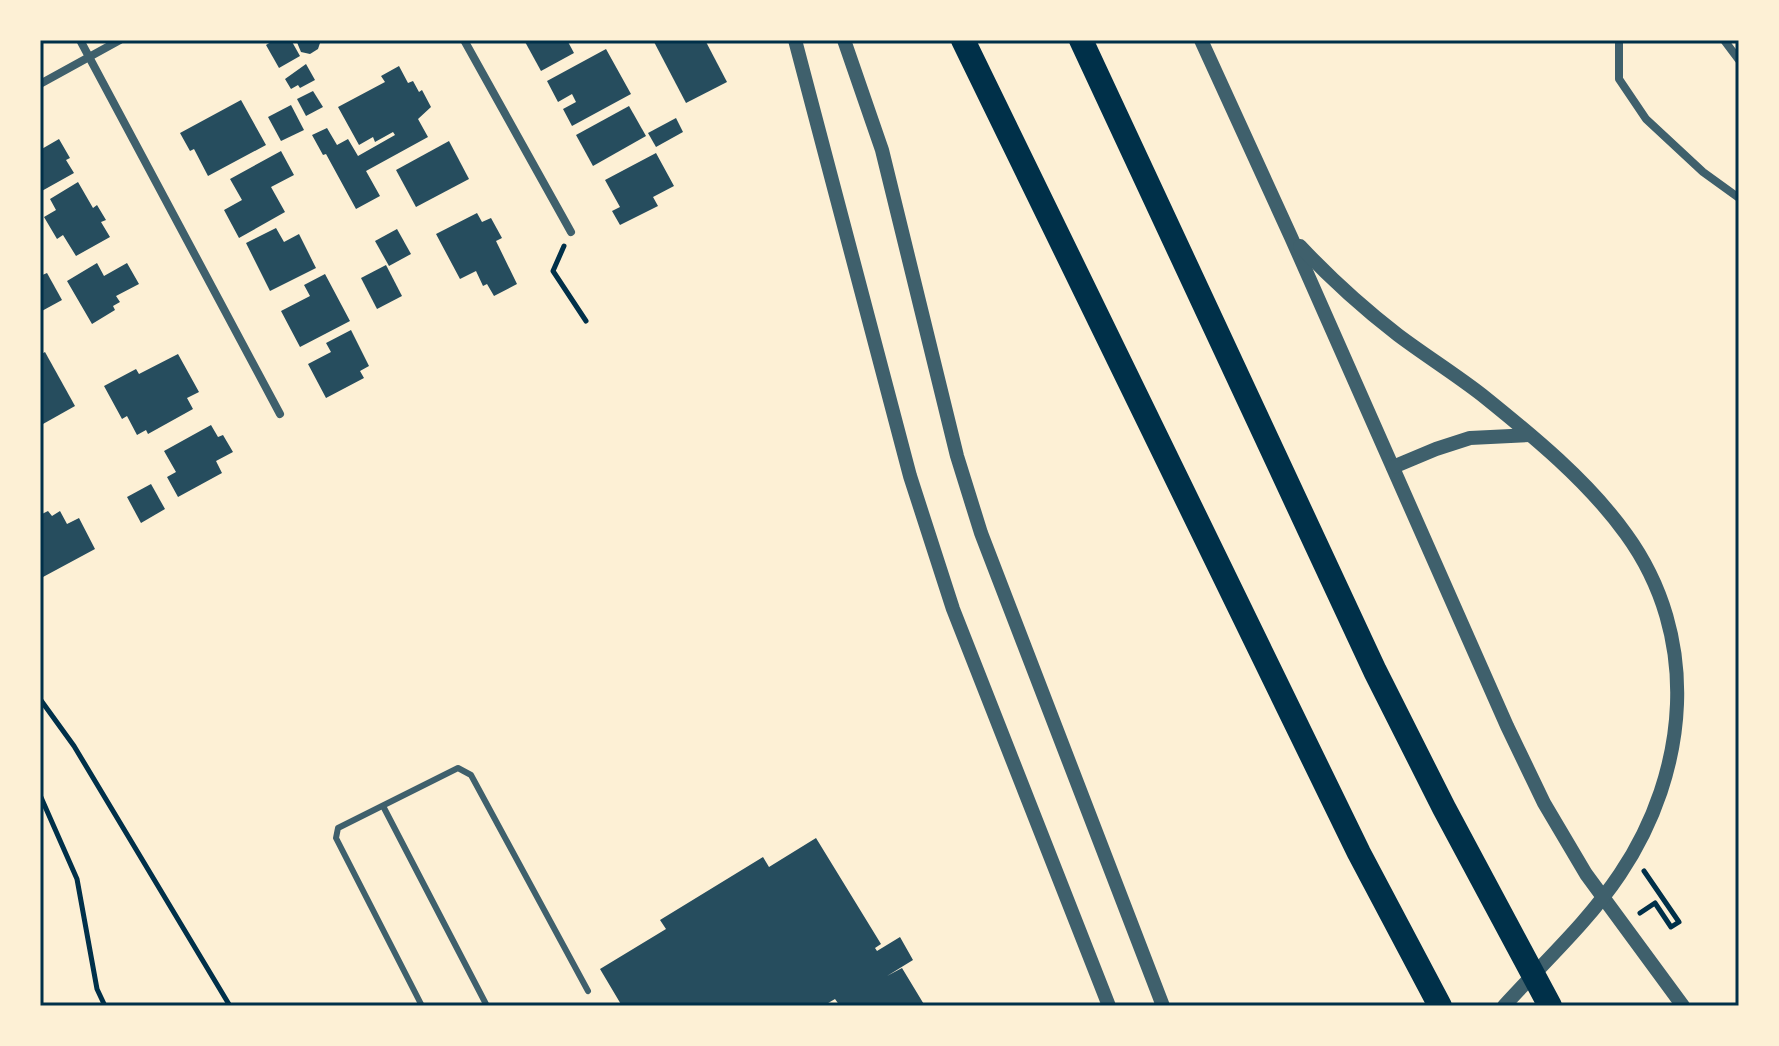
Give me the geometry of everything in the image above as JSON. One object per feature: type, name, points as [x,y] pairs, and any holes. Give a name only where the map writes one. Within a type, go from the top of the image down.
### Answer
[{"type":"highway","points":[[963,40],[1359,853],[1440,1006]]},
{"type":"highway","points":[[1081,40],[1375,671],[1550,1006]]},
{"type":"street","points":[[80,40],[280,414]]},
{"type":"street","points":[[40,84],[120,40]]},
{"type":"street","points":[[464,40],[571,232]]},
{"type":"street","points":[[795,40],[910,476],[953,609],[1109,1006]]},
{"type":"street","points":[[844,40],[882,150],[957,456],[981,533],[1163,1006]]},
{"type":"street","points":[[1201,40],[1544,803],[1586,874],[1683,1006]]},
{"type":"street","points":[[1619,40],[1619,79],[1646,119],[1703,172],[1739,198]]},
{"type":"street","points":[[1724,40],[1739,60]]},
{"type":"street","points":[[1291,237],[1361,305],[1480,394],[1603,504],[1649,570],[1665,607],[1675,649],[1679,692],[1677,723],[1664,785],[1647,829],[1604,894],[1504,1006]]},
{"type":"street","points":[[1393,467],[1470,438],[1529,435]]},
{"type":"street","points":[[1153,980],[1157,1006]]},
{"type":"lane","points":[[422,1006],[336,838],[338,828],[458,768],[471,775],[588,991]]},
{"type":"lane","points":[[383,806],[487,1006]]},
{"type":"path","points":[[571,232],[553,271],[586,321]]},
{"type":"path","points":[[40,699],[74,746],[230,1006]]},
{"type":"path","points":[[40,795],[77,879],[97,989],[105,1006]]},
{"type":"path","points":[[1655,903],[1671,927],[1679,922],[1660,894]]},
{"type":"building","points":[[274,40],[291,40],[300,56],[279,68],[266,45]]},
{"type":"building","points":[[296,40],[321,40],[318,49],[310,54],[301,52]]},
{"type":"building","points":[[524,40],[567,40],[574,53],[541,71]]},
{"type":"building","points":[[653,40],[705,40],[727,82],[686,103]]},
{"type":"building","points":[[606,49],[631,94],[572,126],[563,109],[576,102],[572,94],[558,102],[547,81]]},
{"type":"building","points":[[306,64],[315,80],[291,89],[285,79]]},
{"type":"building","points":[[399,66],[408,83],[413,81],[419,92],[422,90],[431,107],[418,119],[428,137],[366,171],[380,196],[356,209],[312,135],[327,128],[337,145],[348,139],[358,156],[395,135],[393,132],[375,142],[373,137],[359,145],[338,107],[385,82],[381,76]]},
{"type":"building","points":[[313,91],[323,107],[306,116],[297,99]]},
{"type":"building","points":[[241,100],[266,145],[208,176],[194,149],[190,151],[180,133]]},
{"type":"building","points":[[291,105],[304,130],[281,141],[268,117]]},
{"type":"building","points":[[629,106],[646,136],[593,166],[576,135]]},
{"type":"building","points":[[676,118],[683,132],[656,147],[648,133]]},
{"type":"building","points":[[59,139],[74,173],[40,192],[40,150]]},
{"type":"building","points":[[449,141],[469,179],[416,207],[396,170]]},
{"type":"building","points":[[281,151],[294,175],[271,187],[285,212],[239,238],[224,210],[242,200],[230,179]]},
{"type":"building","points":[[656,153],[674,186],[653,197],[658,206],[620,225],[612,211],[620,207],[605,180]]},
{"type":"building","points":[[78,182],[93,208],[97,205],[106,220],[101,222],[110,237],[76,256],[63,235],[57,239],[44,217],[56,210],[50,199]]},
{"type":"building","points":[[477,213],[482,222],[491,218],[502,238],[496,241],[517,284],[494,296],[487,284],[483,286],[476,271],[460,279],[436,234]]},
{"type":"building","points":[[276,228],[284,242],[299,234],[316,268],[270,291],[246,243]]},
{"type":"building","points":[[397,229],[411,254],[389,266],[375,241]]},
{"type":"building","points":[[97,263],[104,276],[127,263],[139,284],[116,296],[120,302],[113,306],[115,310],[92,324],[67,281]]},
{"type":"building","points":[[386,265],[402,296],[377,309],[361,278]]},
{"type":"building","points":[[47,273],[62,300],[40,312],[40,276]]},
{"type":"building","points":[[325,274],[350,321],[300,347],[281,311],[310,296],[304,285]]},
{"type":"building","points":[[351,330],[369,366],[360,371],[364,378],[326,398],[308,364],[331,352],[326,343]]},
{"type":"building","points":[[45,352],[75,406],[43,424],[40,420],[40,355]]},
{"type":"building","points":[[178,354],[199,392],[187,398],[193,409],[148,434],[146,430],[137,435],[127,416],[122,419],[104,386],[136,369],[139,374]]},
{"type":"building","points":[[211,425],[218,437],[223,435],[233,452],[216,461],[222,473],[178,497],[167,477],[176,472],[164,451]]},
{"type":"building","points":[[151,484],[165,509],[141,523],[127,497]]},
{"type":"building","points":[[48,511],[52,516],[60,511],[67,524],[79,518],[95,549],[43,577],[40,572],[40,515]]},
{"type":"building","points":[[816,838],[881,944],[875,948],[877,951],[900,937],[913,960],[887,976],[902,968],[925,1006],[840,1006],[835,999],[823,1006],[622,1006],[600,969],[666,929],[660,920],[763,857],[769,867]]}]
